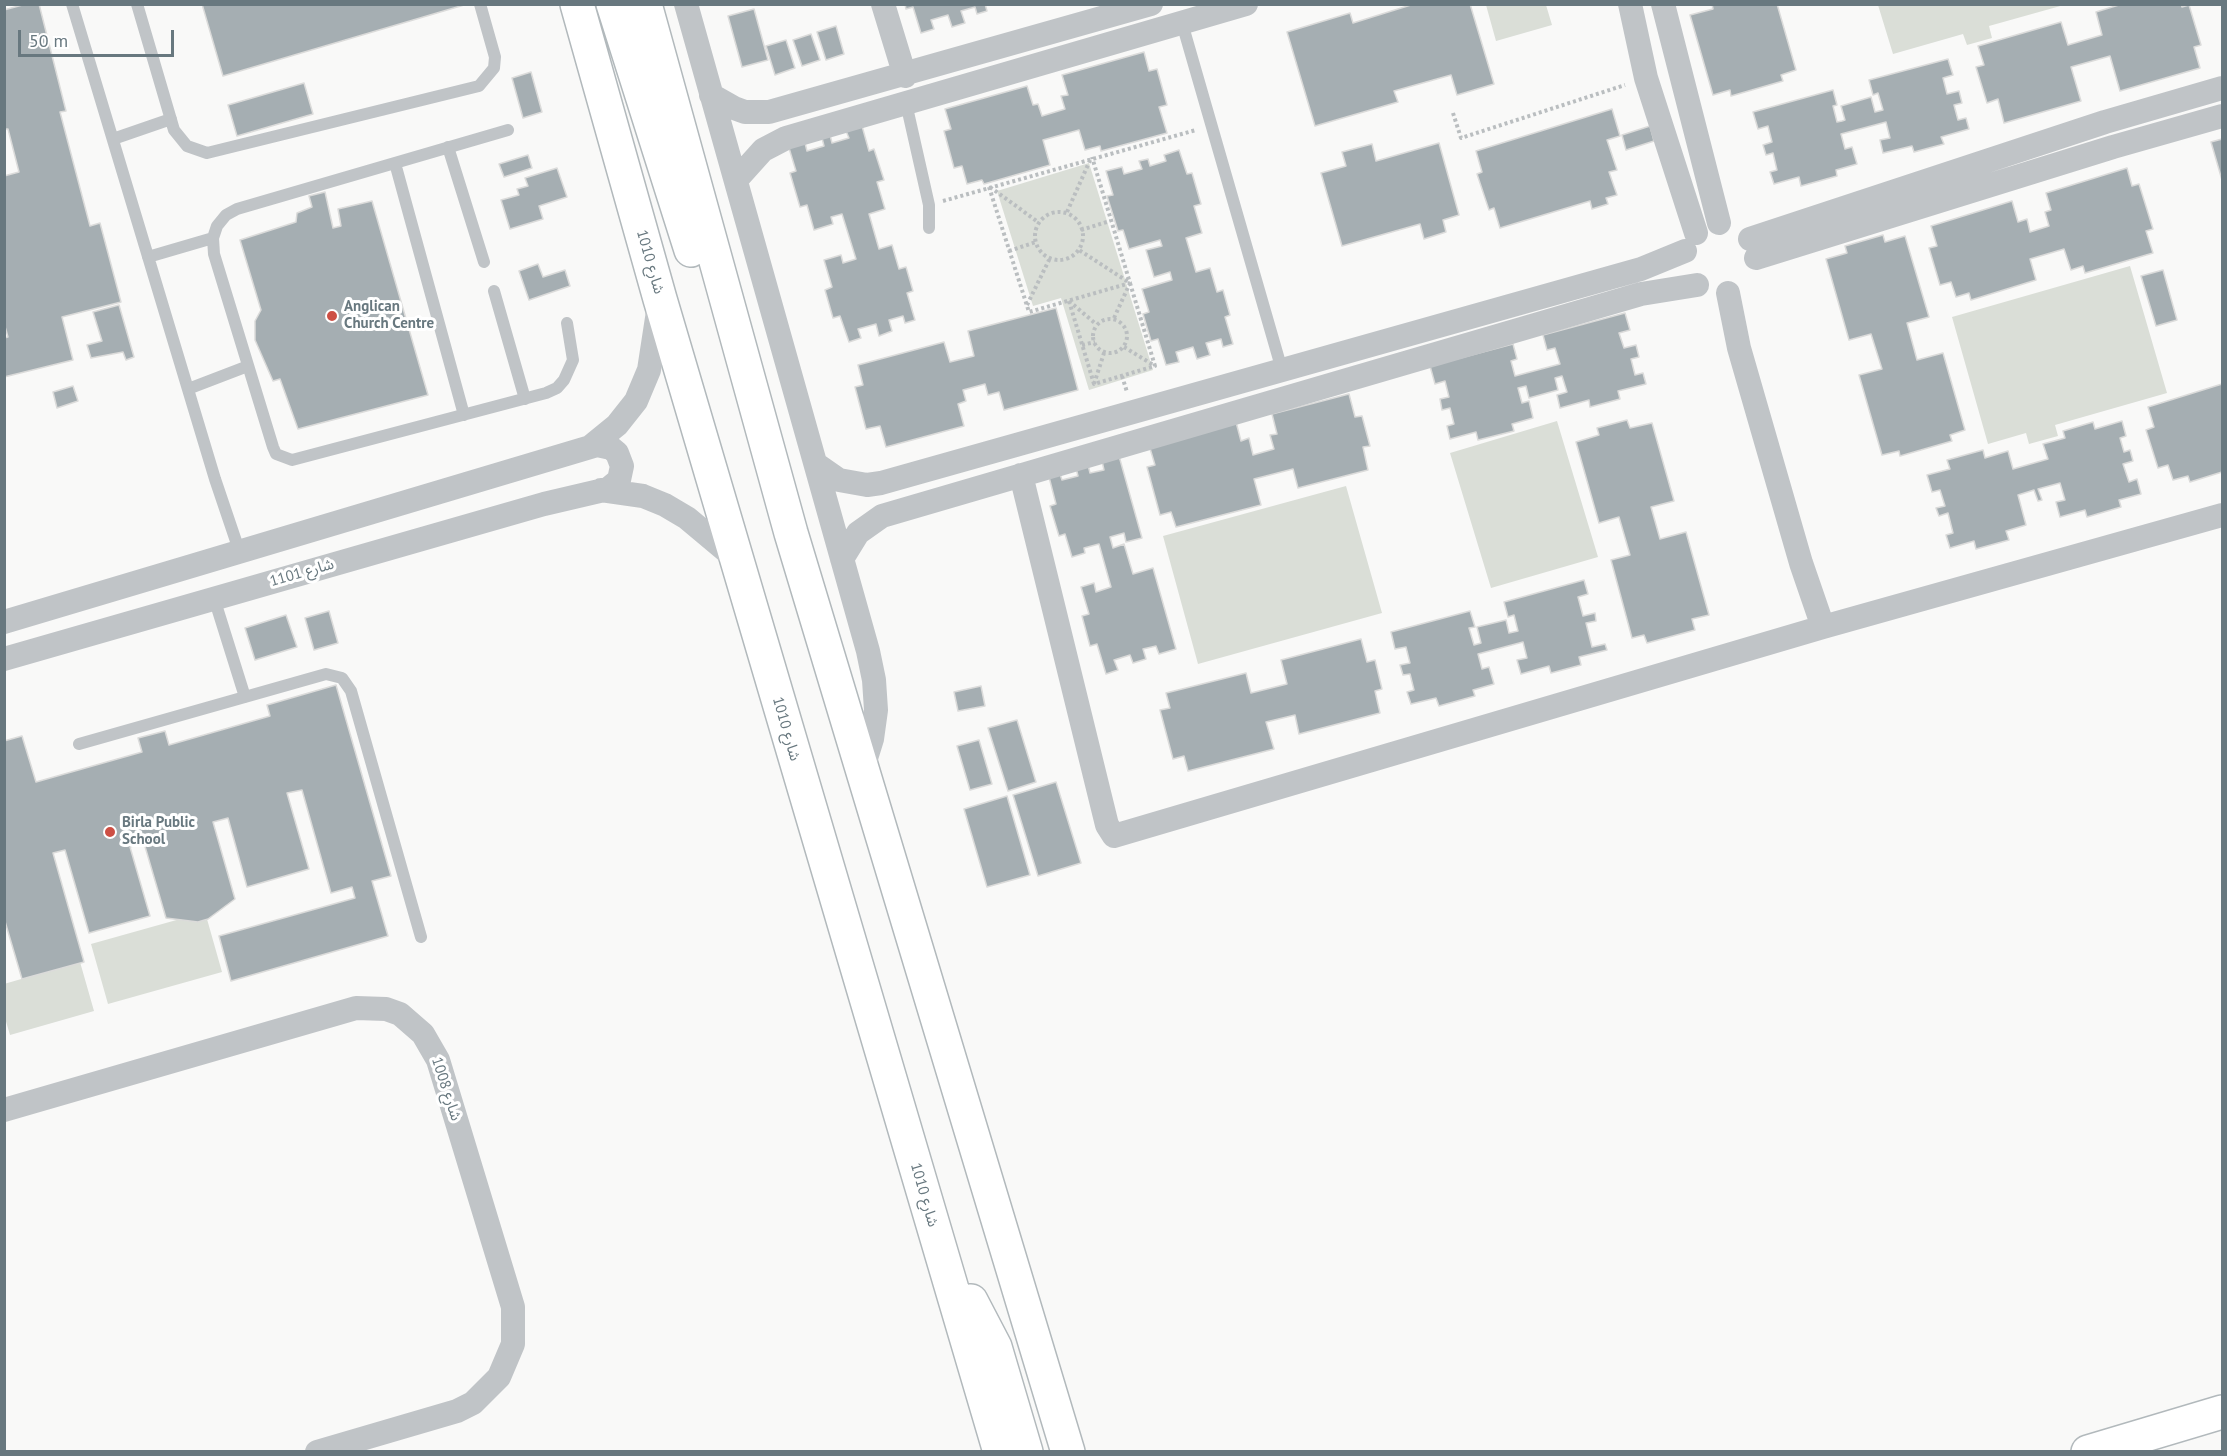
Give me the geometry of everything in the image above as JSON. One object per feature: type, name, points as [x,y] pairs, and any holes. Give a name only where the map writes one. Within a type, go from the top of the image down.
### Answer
[{"type":"street","name":"شارع 1010","points":[[577,4],[660,299],[703,438],[736,559],[1000,1452]]},
{"type":"street","points":[[613,4],[691,250],[702,275],[733,321]]},
{"type":"street","points":[[645,4],[790,533],[863,768],[1068,1452]]},
{"type":"street","points":[[686,4],[816,464],[874,680],[876,710],[872,740],[863,768]]},
{"type":"street","points":[[883,4],[905,76]]},
{"type":"street","points":[[711,95],[728,106],[745,112],[779,110],[905,76],[1151,4]]},
{"type":"street","points":[[736,180],[763,150],[786,138],[1246,4]]},
{"type":"street","points":[[1630,4],[1646,78],[1690,242],[1685,264],[1697,285],[1707,291],[1746,270],[2105,122],[2223,88]]},
{"type":"street","points":[[1663,4],[1719,223]]},
{"type":"street","points":[[779,110],[778,122],[786,138]]},
{"type":"street","points":[[1746,270],[2112,147],[2223,117]]},
{"type":"street","points":[[816,464],[839,480],[853,484],[867,485],[892,480],[1649,267],[1719,223],[1736,227],[1746,270],[1738,348],[1801,563],[1823,627]]},
{"type":"street","points":[[842,559],[863,528],[882,516],[896,511],[1641,294],[1697,285]]},
{"type":"street","points":[[4,622],[240,554],[590,447],[617,425],[636,401],[649,370],[660,299]]},
{"type":"street","name":"شارع 1101","points":[[4,659],[532,507],[608,489],[619,480],[622,465],[617,453],[611,448],[597,445],[590,447]]},
{"type":"street","points":[[1022,475],[1107,825],[1114,836],[1823,627],[2223,515]]},
{"type":"street","points":[[892,480],[884,490],[884,497],[886,503],[896,511]]},
{"type":"street","name":"شارع 1101","points":[[601,490],[643,496],[665,505],[687,518],[736,559]]},
{"type":"street","name":"شارع 1008","points":[[4,1110],[356,1008],[371,1007],[393,1012],[412,1023],[423,1034],[438,1060],[513,1307],[513,1344],[499,1377],[473,1403],[457,1411],[317,1452]]},
{"type":"street","points":[[933,1224],[995,1347],[1026,1452]]},
{"type":"street","points":[[2088,1452],[2223,1412]]},
{"type":"lane","points":[[72,4],[240,554]]},
{"type":"lane","points":[[137,4],[179,139],[197,151],[218,152],[479,86],[494,68],[495,57],[480,4]]},
{"type":"lane","points":[[1182,23],[1282,370]]},
{"type":"lane","points":[[906,103],[929,205],[928,228]]},
{"type":"lane","points":[[114,139],[171,119]]},
{"type":"lane","points":[[508,130],[237,209],[226,215],[218,225],[213,238],[214,254],[273,447],[283,459],[305,458],[552,391],[564,380],[573,360],[567,323]]},
{"type":"lane","points":[[448,147],[484,262]]},
{"type":"lane","points":[[394,163],[464,415]]},
{"type":"lane","points":[[148,257],[213,238]]},
{"type":"lane","points":[[494,291],[525,399]]},
{"type":"lane","points":[[188,389],[248,366]]},
{"type":"lane","points":[[214,598],[244,697]]},
{"type":"lane","points":[[79,744],[326,674],[334,675],[348,684],[421,937]]},
{"type":"path","points":[[1453,113],[1461,138],[1646,78]]},
{"type":"path","points":[[929,205],[1092,157],[1211,126]]},
{"type":"path","points":[[1066,212],[1092,157]]},
{"type":"path","points":[[1092,157],[1155,366]]},
{"type":"path","points":[[989,187],[1038,222]]},
{"type":"path","points":[[989,187],[1029,312],[1130,283]]},
{"type":"path","points":[[1066,212],[1077,221],[1081,230],[1082,242],[1079,250],[1067,258],[1049,260],[1041,254],[1036,242],[1038,222],[1052,213],[1066,212]]},
{"type":"path","points":[[1081,230],[1110,221]]},
{"type":"path","points":[[1009,251],[1036,242]]},
{"type":"path","points":[[1079,250],[1130,283]]},
{"type":"path","points":[[1027,306],[1049,260]]},
{"type":"path","points":[[1096,324],[1114,318],[1130,283]]},
{"type":"path","points":[[1069,301],[1096,324]]},
{"type":"path","points":[[1069,301],[1094,384]]},
{"type":"path","points":[[1114,318],[1124,326],[1125,347]]},
{"type":"path","points":[[1096,324],[1095,342],[1104,353]]},
{"type":"path","points":[[1082,345],[1095,342]]},
{"type":"path","points":[[1125,347],[1155,366]]},
{"type":"path","points":[[1104,353],[1118,352],[1125,347]]},
{"type":"path","points":[[1094,384],[1104,353]]},
{"type":"path","points":[[1094,384],[1155,366]]},
{"type":"shaded area","points":[[1878,4],[2064,5],[1989,26],[1992,38],[1967,45],[1963,34],[1893,54]]},
{"type":"shaded area","points":[[1486,5],[1546,5],[1552,25],[1496,41]]},
{"type":"shaded area","points":[[1089,163],[1153,370],[1089,390],[1061,298],[1033,306],[997,191]]},
{"type":"shaded area","points":[[2130,266],[2167,393],[2055,425],[2058,436],[2029,444],[2026,433],[1988,444],[1952,317]]},
{"type":"shaded area","points":[[1557,421],[1598,557],[1491,588],[1450,453]]},
{"type":"shaded area","points":[[1346,486],[1382,613],[1198,664],[1163,536]]},
{"type":"shaded area","points":[[205,912],[222,972],[108,1004],[91,944]]},
{"type":"shaded area","points":[[80,962],[94,1011],[10,1035],[5,1018],[4,984]]},
{"type":"building","points":[[26,4],[39,4],[66,111],[60,112],[90,226],[100,223],[121,302],[62,317],[73,360],[4,377],[4,338],[8,337],[4,323],[4,176],[19,172],[8,129],[4,129],[4,10]]},
{"type":"building","points":[[202,4],[464,4],[464,5],[223,76]]},
{"type":"building","points":[[905,4],[985,4],[987,11],[977,14],[975,7],[961,11],[965,23],[952,27],[948,15],[931,20],[934,29],[921,33],[913,7],[906,9]]},
{"type":"building","points":[[1414,4],[1470,4],[1494,84],[1457,95],[1451,75],[1394,91],[1398,102],[1315,126],[1287,32],[1350,13],[1353,23]]},
{"type":"building","points":[[1712,4],[1777,4],[1796,70],[1781,75],[1783,81],[1731,96],[1730,90],[1713,95],[1690,15],[1713,9]]},
{"type":"building","points":[[2122,4],[2181,4],[2182,7],[2189,5],[2201,45],[2194,47],[2200,68],[2120,91],[2110,56],[2071,67],[2081,101],[2004,123],[1998,99],[1987,103],[1976,67],[1984,65],[1978,46],[2061,22],[2068,45],[2102,35],[2096,12]]},
{"type":"building","points":[[754,9],[768,60],[742,67],[728,16]]},
{"type":"building","points":[[836,26],[844,54],[826,60],[817,32]]},
{"type":"building","points":[[811,34],[820,60],[802,66],[793,40]]},
{"type":"building","points":[[786,40],[795,68],[775,75],[766,46]]},
{"type":"building","points":[[1144,52],[1149,71],[1157,69],[1167,105],[1159,107],[1167,133],[1101,151],[1100,146],[1085,150],[1079,130],[1043,140],[1050,165],[984,184],[982,180],[967,184],[962,166],[954,168],[944,131],[951,129],[945,109],[1027,86],[1033,105],[1038,104],[1042,116],[1065,109],[1061,96],[1068,95],[1062,75]]},
{"type":"building","points":[[1948,59],[1953,75],[1943,78],[1947,94],[1959,91],[1962,103],[1954,105],[1958,120],[1966,118],[1969,129],[1941,137],[1944,144],[1914,152],[1912,146],[1883,153],[1880,140],[1890,138],[1886,122],[1841,134],[1845,149],[1852,147],[1857,164],[1836,170],[1837,176],[1801,186],[1799,177],[1774,184],[1770,172],[1777,170],[1773,153],[1766,155],[1763,145],[1772,142],[1768,126],[1758,129],[1753,112],[1833,90],[1837,105],[1833,106],[1837,122],[1845,120],[1841,106],[1871,97],[1875,112],[1883,110],[1878,93],[1873,95],[1869,80]]},
{"type":"building","points":[[531,72],[542,112],[523,118],[512,78]]},
{"type":"building","points":[[304,83],[313,114],[237,136],[228,105]]},
{"type":"building","points":[[1612,109],[1620,136],[1607,140],[1617,170],[1609,172],[1617,195],[1606,198],[1608,204],[1592,209],[1590,201],[1500,228],[1494,208],[1489,210],[1477,174],[1482,172],[1476,151]]},
{"type":"building","points":[[862,126],[869,151],[874,149],[884,180],[877,182],[885,209],[869,214],[879,249],[892,245],[899,269],[906,267],[913,291],[907,293],[915,320],[905,323],[903,316],[889,320],[892,331],[879,336],[876,324],[858,329],[861,338],[849,342],[840,316],[833,318],[825,290],[832,287],[824,260],[841,255],[843,263],[856,259],[842,214],[831,217],[833,224],[814,230],[807,205],[800,207],[790,173],[796,171],[789,148],[805,143],[807,151],[824,146],[822,138],[830,135],[832,143],[849,138],[846,131]]},
{"type":"building","points":[[1650,126],[1654,141],[1626,150],[1622,135]]},
{"type":"building","points":[[2222,139],[2222,180],[2211,142]]},
{"type":"building","points":[[1439,143],[1459,215],[1443,220],[1446,232],[1424,239],[1420,224],[1342,246],[1321,173],[1346,166],[1342,152],[1372,144],[1376,161]]},
{"type":"building","points":[[1179,150],[1187,174],[1192,173],[1201,204],[1194,206],[1202,233],[1186,238],[1196,272],[1210,268],[1217,292],[1223,290],[1230,315],[1225,317],[1233,344],[1223,347],[1221,339],[1206,343],[1210,355],[1197,359],[1193,347],[1176,352],[1179,362],[1166,365],[1158,339],[1151,341],[1143,314],[1149,312],[1142,289],[1172,280],[1170,272],[1154,277],[1146,250],[1162,246],[1160,240],[1129,249],[1123,230],[1118,231],[1107,196],[1113,195],[1106,171],[1122,167],[1124,174],[1142,169],[1139,161],[1148,159],[1150,166],[1166,161],[1164,155]]},
{"type":"building","points":[[528,155],[532,168],[504,177],[499,164]]},
{"type":"building","points":[[557,168],[567,197],[539,206],[543,219],[510,229],[501,200],[519,195],[517,189],[528,186],[525,178]]},
{"type":"building","points":[[2127,168],[2132,186],[2139,184],[2153,229],[2146,231],[2153,253],[2085,273],[2083,266],[2071,270],[2064,249],[2030,259],[2036,280],[1971,300],[1969,293],[1956,297],[1951,282],[1940,285],[1929,248],[1937,246],[1931,226],[2012,201],[2018,222],[2027,219],[2030,232],[2049,226],[2045,212],[2051,210],[2046,193]]},
{"type":"building","name":"Anglican Church Centre","points":[[325,192],[333,228],[341,226],[338,209],[372,201],[428,395],[298,429],[280,379],[273,381],[255,340],[255,321],[261,310],[240,240],[296,222],[297,213],[312,207],[309,196]]},
{"type":"building","points":[[1883,235],[1885,242],[1905,236],[1929,317],[1907,323],[1917,360],[1943,353],[1965,430],[1950,435],[1952,441],[1900,456],[1899,451],[1882,455],[1859,375],[1882,369],[1871,334],[1849,340],[1826,259],[1847,253],[1845,246]]},
{"type":"building","points":[[538,264],[543,277],[565,270],[570,286],[529,300],[519,271]]},
{"type":"building","points":[[2163,270],[2177,320],[2156,326],[2141,276]]},
{"type":"building","points":[[119,305],[134,357],[126,360],[123,352],[91,358],[87,345],[102,341],[93,312]]},
{"type":"building","points":[[1056,308],[1078,390],[1004,410],[999,392],[988,395],[985,384],[963,390],[966,401],[958,404],[964,426],[886,447],[880,426],[866,429],[855,387],[863,385],[858,365],[944,342],[950,362],[974,356],[968,331]]},
{"type":"building","points":[[1625,313],[1630,330],[1619,333],[1624,348],[1636,345],[1639,357],[1631,359],[1635,375],[1643,373],[1646,384],[1618,391],[1620,399],[1590,407],[1589,400],[1560,408],[1557,395],[1567,392],[1562,376],[1555,378],[1558,390],[1529,398],[1526,386],[1518,388],[1522,403],[1529,401],[1533,418],[1512,424],[1514,431],[1478,440],[1476,432],[1450,439],[1447,426],[1454,424],[1450,408],[1442,410],[1440,399],[1449,397],[1445,381],[1435,384],[1430,366],[1513,344],[1517,359],[1511,361],[1515,376],[1560,364],[1555,348],[1547,350],[1543,335]]},
{"type":"building","points":[[2222,384],[2222,472],[2190,482],[2188,476],[2173,480],[2168,465],[2158,468],[2146,430],[2154,427],[2148,407]]},
{"type":"building","points":[[73,386],[78,401],[57,408],[53,392]]},
{"type":"building","points":[[1349,394],[1355,417],[1362,416],[1370,446],[1363,447],[1368,470],[1298,488],[1293,469],[1254,479],[1261,505],[1176,527],[1171,512],[1160,515],[1147,467],[1155,465],[1149,445],[1236,422],[1241,441],[1249,438],[1253,455],[1274,449],[1270,435],[1277,434],[1272,414]]},
{"type":"building","points":[[1627,420],[1630,428],[1652,423],[1674,501],[1651,507],[1660,539],[1686,532],[1709,615],[1692,619],[1695,630],[1647,643],[1644,635],[1632,638],[1611,560],[1630,555],[1619,517],[1599,523],[1576,442],[1599,435],[1597,428]]},
{"type":"building","points":[[2122,421],[2126,436],[2120,438],[2124,452],[2130,450],[2133,461],[2123,464],[2129,482],[2137,479],[2141,494],[2119,500],[2121,507],[2087,517],[2085,510],[2060,517],[2056,502],[2065,500],[2060,483],[2038,489],[2042,500],[2038,501],[2034,490],[2018,495],[2026,525],[2006,531],[2009,540],[1976,549],[1974,541],[1950,548],[1946,535],[1953,533],[1948,513],[1939,516],[1936,508],[1945,506],[1940,490],[1932,492],[1927,475],[1950,469],[1947,460],[1983,450],[1985,458],[2008,451],[2013,469],[2048,459],[2043,444],[2065,438],[2063,431],[2093,422],[2095,429]]},
{"type":"building","points":[[1119,456],[1142,538],[1126,542],[1124,533],[1110,537],[1113,548],[1124,544],[1133,574],[1153,568],[1176,649],[1159,654],[1156,646],[1143,649],[1146,659],[1133,663],[1130,655],[1114,660],[1118,670],[1106,674],[1097,644],[1090,646],[1082,616],[1089,614],[1081,587],[1094,583],[1096,592],[1111,587],[1099,544],[1084,548],[1085,553],[1072,557],[1065,534],[1059,536],[1050,506],[1056,504],[1049,477],[1060,474],[1062,480],[1078,476],[1076,468],[1088,465],[1090,473],[1104,470],[1102,461]]},
{"type":"building","points":[[1584,580],[1588,594],[1578,597],[1583,616],[1595,613],[1596,621],[1586,623],[1592,647],[1605,644],[1607,650],[1579,657],[1581,665],[1551,673],[1549,666],[1521,674],[1517,660],[1527,658],[1523,642],[1478,654],[1482,669],[1489,667],[1494,684],[1473,690],[1475,696],[1439,706],[1436,698],[1411,704],[1407,692],[1414,690],[1410,674],[1403,675],[1400,665],[1410,663],[1406,647],[1395,649],[1391,632],[1470,611],[1475,627],[1469,628],[1474,645],[1481,643],[1477,627],[1506,620],[1509,633],[1518,631],[1514,615],[1508,617],[1504,602]]},
{"type":"building","points":[[329,611],[338,643],[314,650],[305,618]]},
{"type":"building","points":[[286,615],[297,647],[255,660],[245,628]]},
{"type":"building","points":[[1361,639],[1367,662],[1375,660],[1382,689],[1375,691],[1380,713],[1299,734],[1295,715],[1266,722],[1274,749],[1188,771],[1184,756],[1173,759],[1160,710],[1170,708],[1166,693],[1246,673],[1251,693],[1287,684],[1281,660]]},
{"type":"building","name":"Birla Public School","points":[[336,685],[391,876],[372,881],[388,936],[231,981],[219,936],[355,898],[352,887],[331,893],[302,790],[287,793],[309,869],[247,887],[228,818],[213,822],[235,899],[208,919],[198,922],[166,918],[144,843],[130,847],[150,916],[89,933],[65,850],[53,853],[84,962],[22,979],[4,918],[4,741],[22,736],[36,782],[142,752],[138,738],[165,731],[169,745],[270,716],[267,705]]},
{"type":"building","points":[[981,686],[985,706],[958,711],[954,692]]},
{"type":"building","points":[[1017,720],[1036,782],[1008,791],[988,728]]},
{"type":"building","points":[[979,740],[992,784],[970,790],[957,746]]},
{"type":"building","points":[[1056,782],[1081,863],[1038,876],[1013,795]]},
{"type":"building","points":[[1007,796],[1030,875],[987,887],[964,809]]},
{"type":"place","name":"Anglican Church Centre","points":[[332,316]]},
{"type":"place","name":"Birla Public School","points":[[110,832]]}]
